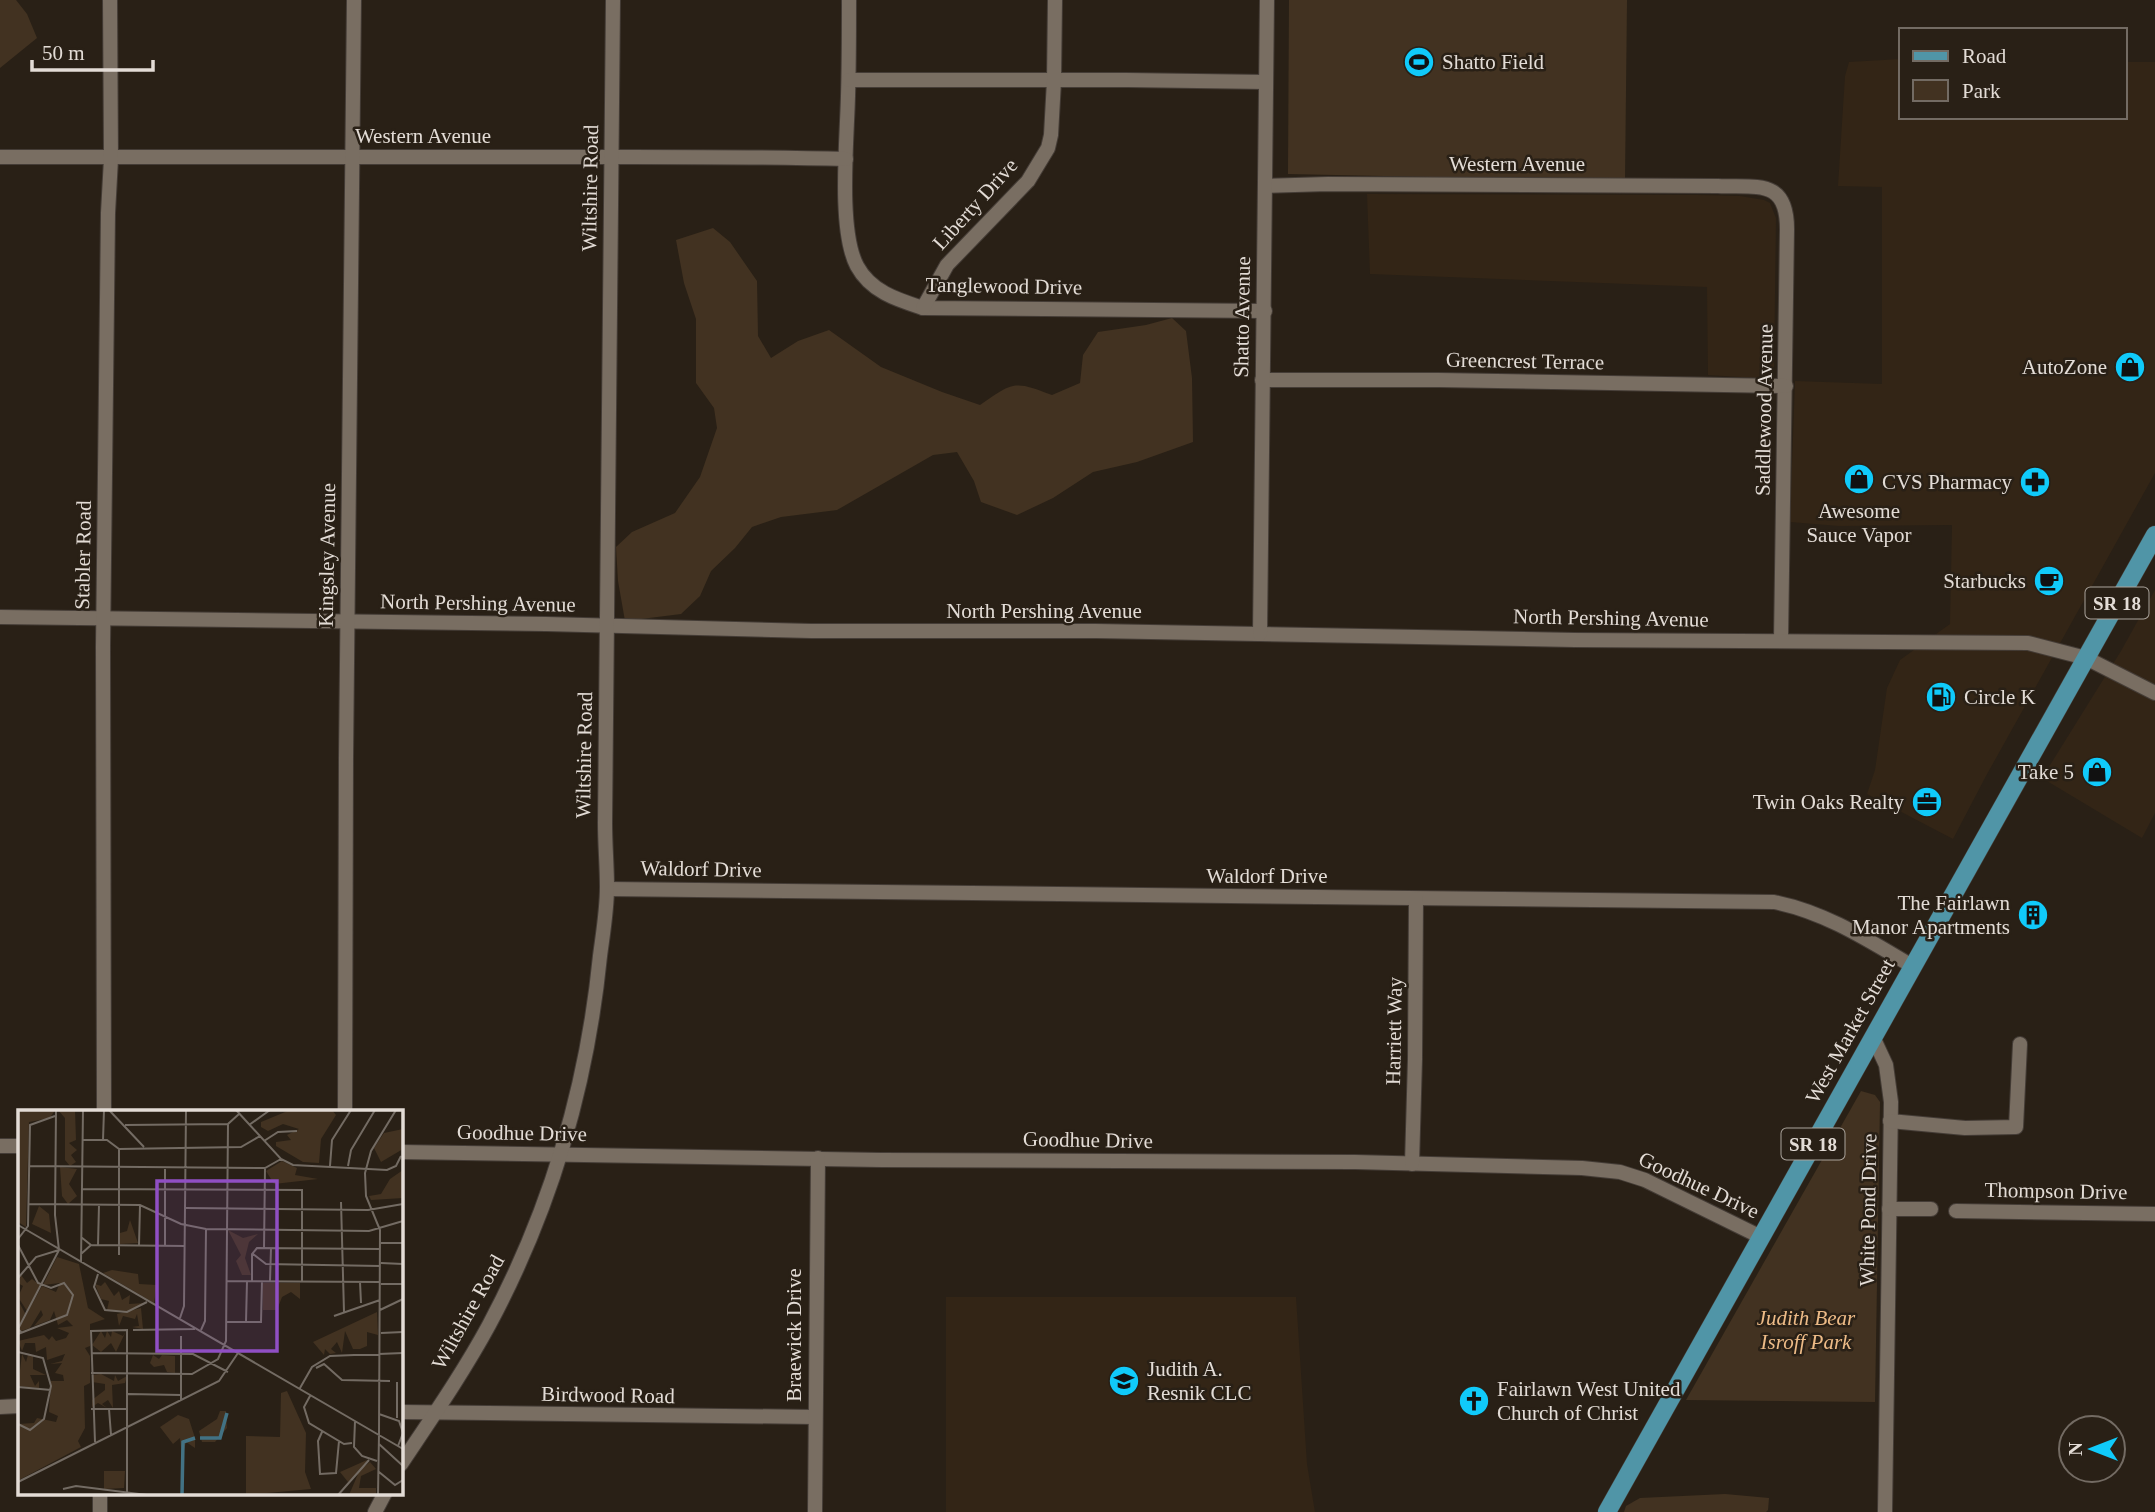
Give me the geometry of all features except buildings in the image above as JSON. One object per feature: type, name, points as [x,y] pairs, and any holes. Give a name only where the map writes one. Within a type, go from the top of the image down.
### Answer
[{"type":"main road","name":"West Market Street","points":[[1607,1512],[2155,535]]},
{"type":"street","name":"Stabler Road","points":[[104,1110],[103,619],[111,159],[110,0]]},
{"type":"street","name":"Kingsley Avenue","points":[[345,1110],[354,0]]},
{"type":"street","name":"Wiltshire Road","points":[[402,1462],[488,1326],[519,1264],[561,1156],[579,1096],[590,1038],[607,889],[605,823],[613,0]]},
{"type":"street","name":"Tanglewood Drive","points":[[849,0],[847,234],[858,267],[868,281],[891,298],[923,308],[1265,311]]},
{"type":"street","name":"Liberty Drive","points":[[923,308],[947,265],[1028,181],[1042,160],[1051,135],[1055,0]]},
{"type":"street","name":"Shatto Avenue","points":[[1260,634],[1267,0]]},
{"type":"street","points":[[849,80],[1266,82]]},
{"type":"street","name":"Western Avenue","points":[[0,157],[846,159]]},
{"type":"street","name":"Western Avenue","points":[[1265,186],[1630,185],[1769,189]]},
{"type":"street","name":"Saddlewood Avenue","points":[[1769,189],[1781,197],[1786,206],[1787,219],[1781,640]]},
{"type":"street","name":"Greencrest Terrace","points":[[1262,380],[1786,386]]},
{"type":"street","name":"North Pershing Avenue","points":[[0,617],[811,631],[2028,643],[2087,658],[2155,693]]},
{"type":"street","name":"Waldorf Drive","points":[[607,889],[1773,902],[1799,907],[1840,925],[1912,966]]},
{"type":"street","name":"Harriett Way","points":[[1412,1164],[1416,899]]},
{"type":"street","name":"White Pond Drive","points":[[1873,1037],[1886,1065],[1891,1121],[1885,1512]]},
{"type":"street","points":[[1891,1121],[1965,1128],[2016,1127],[2020,1044]]},
{"type":"street","points":[[0,1146],[18,1146]]},
{"type":"street","name":"Goodhue Drive","points":[[402,1152],[1582,1168],[1620,1172],[1664,1188],[1761,1237]]},
{"type":"street","name":"Braewick Drive","points":[[815,1512],[818,1158]]},
{"type":"street","points":[[1889,1209],[1931,1209]]},
{"type":"street","name":"Thompson Drive","points":[[1956,1211],[2155,1214]]},
{"type":"street","points":[[0,1406],[18,1406]]},
{"type":"street","name":"Birdwood Road","points":[[402,1412],[815,1418]]},
{"type":"street","points":[[100,1494],[100,1512]]},
{"type":"street","points":[[375,1512],[385,1494]]},
{"type":"shaded area","points":[[1899,59],[1899,119],[2127,119],[2127,62],[2155,62],[2155,473],[1953,839],[1867,794],[1875,770],[1887,688],[1900,660],[1950,624],[1952,525],[1839,526],[1790,522],[1795,381],[1882,384],[1882,187],[1838,186],[1845,76],[1849,62]]},
{"type":"shaded area","points":[[1367,194],[1698,195],[1740,196],[1764,200],[1770,203],[1776,218],[1774,370],[1757,378],[1708,375],[1707,287],[1370,274]]},
{"type":"shaded area","points":[[2155,590],[2155,813],[2142,838],[2042,778],[2121,651]]},
{"type":"shaded area","name":"Judith A. Resnik CLC","points":[[946,1297],[1296,1297],[1307,1464],[1315,1512],[946,1512]]},
{"type":"green space","points":[[0,0],[16,0],[27,14],[37,38],[0,68]]},
{"type":"green space","points":[[1289,0],[1627,0],[1625,178],[1288,174]]},
{"type":"green space","points":[[713,228],[730,242],[757,281],[758,336],[771,358],[798,341],[829,330],[881,367],[980,405],[1014,386],[1029,387],[1052,395],[1080,383],[1083,355],[1098,332],[1172,318],[1186,331],[1192,378],[1193,442],[1137,462],[1093,472],[1053,498],[1017,515],[981,502],[974,481],[957,452],[933,455],[837,510],[781,517],[752,527],[711,571],[700,596],[681,614],[625,621],[618,581],[616,547],[632,532],[675,513],[700,477],[717,428],[714,408],[696,383],[696,319],[684,283],[676,240]]},
{"type":"green space","name":"Judith Bear Isroff Park","points":[[1861,1091],[1875,1095],[1880,1102],[1875,1402],[1686,1400]]},
{"type":"green space","points":[[1725,1494],[1769,1498],[1768,1510],[1624,1512],[1626,1506],[1640,1498]]},
{"type":"place","name":"Shatto Field","points":[[1419,62]]},
{"type":"place","name":"AutoZone","points":[[2130,367]]},
{"type":"place","name":"Awesome Sauce Vapor","points":[[1859,479]]},
{"type":"place","name":"CVS Pharmacy","points":[[2035,482]]},
{"type":"place","name":"Starbucks","points":[[2049,581]]},
{"type":"place","name":"Circle K","points":[[1941,697]]},
{"type":"place","name":"Take 5","points":[[2097,772]]},
{"type":"place","name":"Twin Oaks Realty","points":[[1927,802]]},
{"type":"place","name":"The Fairlawn Manor Apartments","points":[[2033,915]]},
{"type":"place","name":"Judith A. Resnik CLC","points":[[1124,1381]]},
{"type":"place","name":"Fairlawn West United Church of Christ","points":[[1474,1401]]}]
